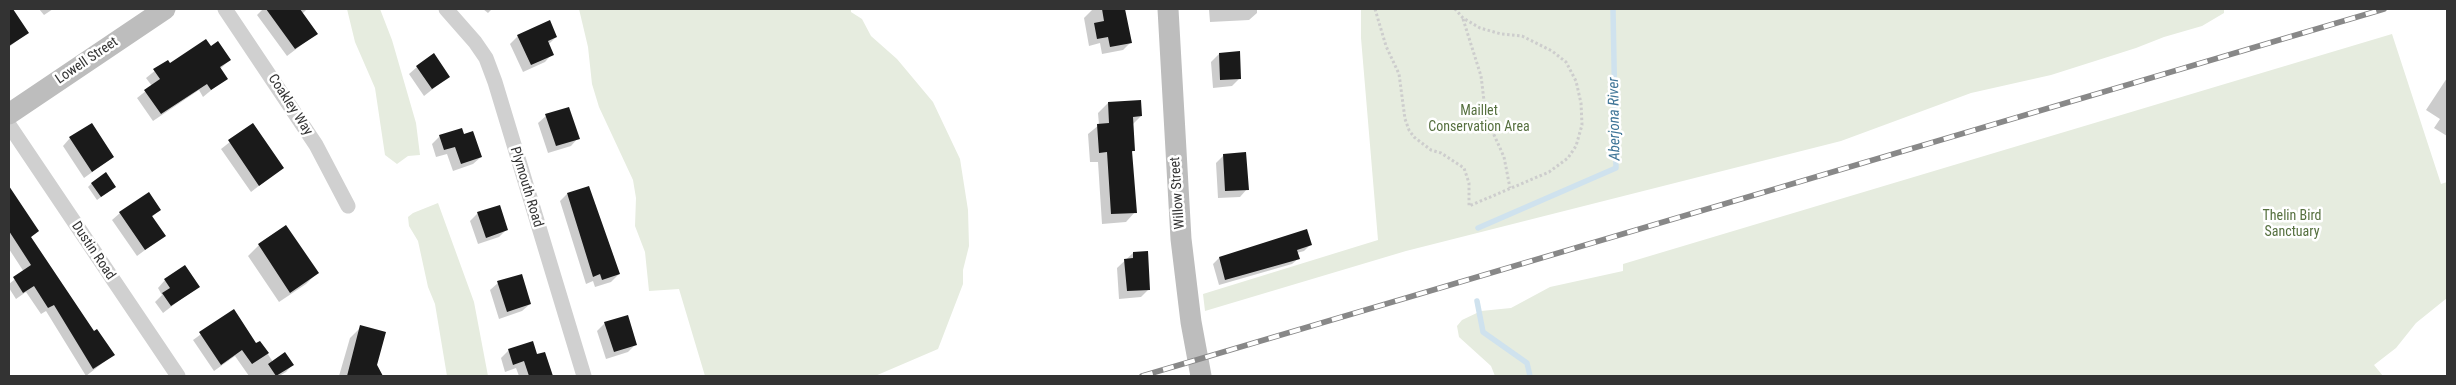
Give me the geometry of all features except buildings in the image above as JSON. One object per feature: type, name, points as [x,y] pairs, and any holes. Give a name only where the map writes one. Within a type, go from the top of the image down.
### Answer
[{"type":"main road","name":"Lowell Street","points":[[9,114],[165,9]]},
{"type":"main road","name":"Willow Street","points":[[1168,9],[1181,239],[1191,322],[1201,376]]},
{"type":"street","name":"Coakley Way","points":[[225,9],[316,145],[348,206]]},
{"type":"street","name":"Plymouth Road","points":[[446,9],[475,42],[486,58],[495,82],[584,376]]},
{"type":"street","name":"Dustin Road","points":[[9,125],[178,376]]},
{"type":"path","points":[[1375,9],[1386,46],[1399,74],[1404,118],[1414,138],[1464,168],[1469,182],[1470,206],[1549,172],[1568,158],[1576,146],[1582,125],[1581,103],[1576,81],[1566,62],[1552,50],[1522,36],[1501,34],[1480,28],[1463,18],[1455,9]]},
{"type":"path","points":[[1463,18],[1481,76],[1486,117],[1504,157],[1510,188]]},
{"type":"green space","points":[[347,9],[380,9],[392,40],[416,123],[420,155],[408,156],[397,164],[385,155],[375,88],[355,42]]},
{"type":"green space","points":[[579,9],[851,9],[851,12],[862,19],[871,36],[897,59],[933,102],[960,159],[968,210],[969,246],[963,270],[963,284],[938,349],[875,376],[705,376],[679,289],[649,291],[645,252],[635,226],[636,198],[633,180],[599,107],[592,84],[588,47]]},
{"type":"green space","name":"Maillet Conservation Area","points":[[1361,9],[2224,9],[2224,13],[2202,26],[2051,75],[1971,93],[1841,141],[1406,251],[1205,311],[1203,294],[1378,240],[1361,38]]},
{"type":"green space","name":"Thelin Bird Sanctuary","points":[[2392,34],[2441,184],[2447,182],[2447,298],[2416,323],[2396,348],[2374,365],[2383,376],[1495,376],[1491,366],[1459,337],[1457,326],[1462,320],[1481,311],[1511,308],[1550,287],[1623,271],[1623,264]]},
{"type":"green space","points":[[438,203],[474,302],[488,376],[447,376],[435,304],[428,287],[418,241],[409,226],[408,217],[413,213]]},
{"type":"waterway","name":"Aberjona River","points":[[1478,228],[1616,168],[1613,9]]},
{"type":"waterway","name":"Aberjona River","points":[[1477,301],[1483,332],[1527,363],[1530,376]]},
{"type":"railway","points":[[1142,376],[2384,9]]}]
